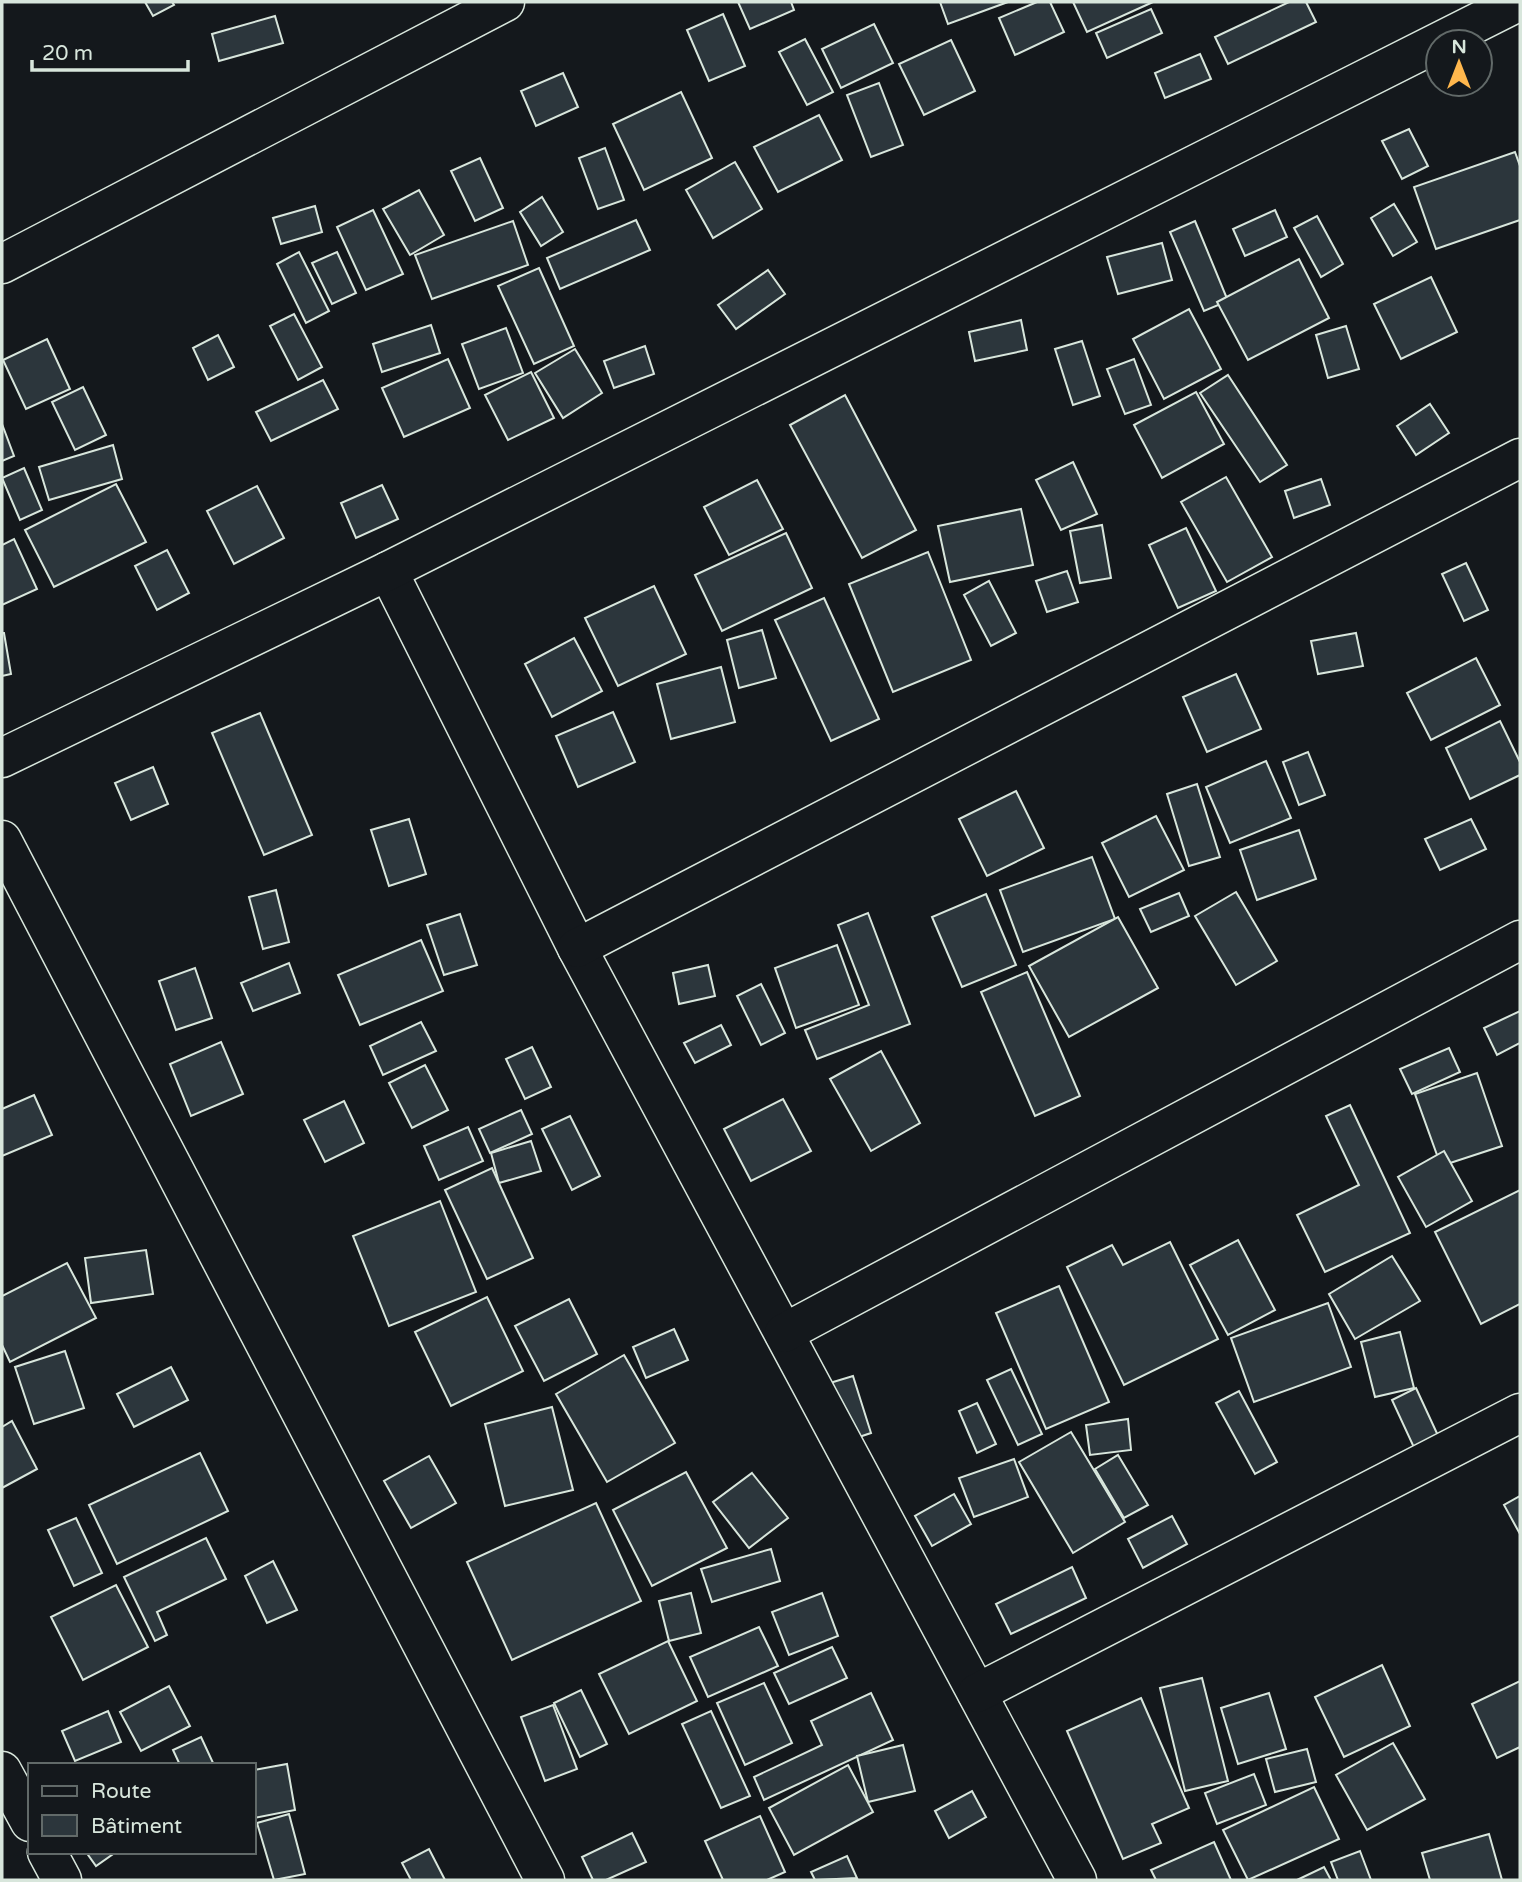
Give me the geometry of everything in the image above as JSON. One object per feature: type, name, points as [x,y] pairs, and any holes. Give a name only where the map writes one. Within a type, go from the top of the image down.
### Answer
[{"type":"street","points":[[2,264],[505,2]]},
{"type":"street","points":[[2,758],[388,571],[1518,2]]},
{"type":"street","points":[[577,948],[1520,458]]},
{"type":"street","points":[[388,571],[577,948],[1077,1880]]},
{"type":"street","points":[[2,839],[545,1880]]},
{"type":"street","points":[[784,1333],[1520,940]]},
{"type":"street","points":[[977,1693],[1520,1413]]},
{"type":"street","points":[[2,1771],[28,1818]]},
{"type":"street","points":[[48,1854],[62,1880]]},
{"type":"building","points":[[145,2],[172,2],[174,5],[153,16]]},
{"type":"building","points":[[738,2],[791,2],[794,10],[750,29]]},
{"type":"building","points":[[940,2],[1008,2],[948,24]]},
{"type":"building","points":[[1037,2],[1050,2],[1064,32],[1015,55],[999,18]]},
{"type":"building","points":[[1073,2],[1153,2],[1087,32]]},
{"type":"building","points":[[1289,2],[1306,2],[1316,22],[1228,64],[1215,37]]},
{"type":"building","points":[[1151,9],[1162,33],[1107,58],[1096,33]]},
{"type":"building","points":[[723,14],[745,66],[709,81],[687,30]]},
{"type":"building","points":[[275,16],[283,43],[219,61],[212,34]]},
{"type":"building","points":[[874,24],[893,63],[841,88],[822,49]]},
{"type":"building","points":[[805,39],[833,92],[807,105],[779,52]]},
{"type":"building","points":[[951,40],[975,91],[924,115],[899,64]]},
{"type":"building","points":[[1200,54],[1211,79],[1165,98],[1155,73]]},
{"type":"building","points":[[563,73],[578,107],[536,126],[521,91]]},
{"type":"building","points":[[879,83],[903,145],[871,157],[847,95]]},
{"type":"building","points":[[681,92],[712,158],[644,190],[613,124]]},
{"type":"building","points":[[819,115],[842,160],[778,192],[754,147]]},
{"type":"building","points":[[1409,129],[1428,166],[1402,179],[1382,141]]},
{"type":"building","points":[[605,148],[624,200],[598,209],[579,158]]},
{"type":"building","points":[[1515,152],[1520,166],[1520,220],[1436,249],[1414,187]]},
{"type":"building","points":[[480,158],[503,208],[475,221],[451,171]]},
{"type":"building","points":[[735,162],[762,209],[713,238],[686,190]]},
{"type":"building","points":[[419,190],[444,235],[410,255],[383,209]]},
{"type":"building","points":[[542,197],[563,232],[541,246],[520,212]]},
{"type":"building","points":[[1394,204],[1417,242],[1393,256],[1371,218]]},
{"type":"building","points":[[315,206],[322,232],[281,244],[273,218]]},
{"type":"building","points":[[373,210],[403,274],[366,290],[337,227]]},
{"type":"building","points":[[1275,210],[1287,237],[1245,256],[1233,229]]},
{"type":"building","points":[[1317,216],[1343,264],[1321,277],[1294,228]]},
{"type":"building","points":[[636,220],[650,250],[560,289],[547,258]]},
{"type":"building","points":[[513,221],[528,265],[432,299],[415,255]]},
{"type":"building","points":[[1195,221],[1228,301],[1204,311],[1170,232]]},
{"type":"building","points":[[1162,243],[1172,280],[1118,294],[1107,257]]},
{"type":"building","points":[[299,252],[329,311],[306,323],[277,264]]},
{"type":"building","points":[[337,252],[356,293],[332,304],[312,263]]},
{"type":"building","points":[[1299,259],[1329,318],[1248,360],[1217,302]]},
{"type":"building","points":[[539,268],[574,346],[534,364],[498,286]]},
{"type":"building","points":[[768,270],[785,294],[736,329],[718,305]]},
{"type":"building","points":[[1431,277],[1457,332],[1401,359],[1374,304]]},
{"type":"building","points":[[1189,309],[1221,369],[1164,399],[1133,339]]},
{"type":"building","points":[[294,314],[322,367],[298,380],[270,326]]},
{"type":"building","points":[[1021,320],[1027,350],[975,361],[969,332]]},
{"type":"building","points":[[431,325],[440,353],[382,372],[373,344]]},
{"type":"building","points":[[1346,326],[1359,369],[1328,378],[1316,335]]},
{"type":"building","points":[[506,328],[523,373],[479,389],[462,344]]},
{"type":"building","points":[[218,335],[234,367],[208,380],[193,348]]},
{"type":"building","points":[[47,339],[70,389],[26,409],[3,360]]},
{"type":"building","points":[[1082,341],[1100,396],[1073,405],[1055,349]]},
{"type":"building","points":[[645,346],[654,374],[614,388],[604,361]]},
{"type":"building","points":[[575,349],[602,393],[563,418],[535,373]]},
{"type":"building","points":[[448,359],[470,408],[404,437],[382,388]]},
{"type":"building","points":[[1134,359],[1151,405],[1125,414],[1107,369]]},
{"type":"building","points":[[531,372],[554,418],[508,440],[485,395]]},
{"type":"building","points":[[1228,375],[1287,465],[1260,482],[1200,393]]},
{"type":"building","points":[[323,380],[338,409],[271,441],[256,412]]},
{"type":"building","points":[[83,387],[106,435],[75,450],[52,402]]},
{"type":"building","points":[[1196,392],[1224,444],[1162,478],[1134,425]]},
{"type":"building","points":[[845,395],[916,530],[862,558],[790,425]]},
{"type":"building","points":[[1430,404],[1449,433],[1416,455],[1397,426]]},
{"type":"building","points":[[2,424],[14,456],[2,461]]},
{"type":"building","points":[[113,445],[122,479],[49,500],[39,467]]},
{"type":"building","points":[[1073,462],[1097,514],[1061,530],[1036,480]]},
{"type":"building","points":[[24,468],[42,510],[20,520],[2,478]]},
{"type":"building","points":[[1226,477],[1272,557],[1227,582],[1181,502]]},
{"type":"building","points":[[1321,479],[1330,505],[1294,518],[1285,491]]},
{"type":"building","points":[[757,480],[783,529],[729,555],[704,507]]},
{"type":"building","points":[[116,484],[146,542],[54,587],[25,530]]},
{"type":"building","points":[[382,485],[398,519],[356,538],[341,503]]},
{"type":"building","points":[[257,486],[284,538],[234,564],[207,511]]},
{"type":"building","points":[[1021,509],[1033,565],[950,582],[938,526]]},
{"type":"building","points":[[1102,525],[1111,578],[1080,583],[1070,531]]},
{"type":"building","points":[[1186,528],[1216,591],[1178,608],[1149,545]]},
{"type":"building","points":[[786,533],[812,588],[722,631],[695,575]]},
{"type":"building","points":[[14,539],[37,589],[2,605],[2,545]]},
{"type":"building","points":[[167,550],[189,593],[157,610],[135,566]]},
{"type":"building","points":[[928,552],[971,660],[893,692],[849,584]]},
{"type":"building","points":[[1466,563],[1488,610],[1464,621],[1442,574]]},
{"type":"building","points":[[1067,571],[1078,602],[1047,612],[1036,581]]},
{"type":"building","points":[[989,581],[1016,633],[991,646],[964,595]]},
{"type":"building","points":[[654,586],[686,654],[618,686],[585,618]]},
{"type":"building","points":[[824,598],[879,719],[831,741],[775,620]]},
{"type":"building","points":[[762,630],[776,678],[739,688],[727,640]]},
{"type":"building","points":[[2,633],[11,674],[2,676]]},
{"type":"building","points":[[1356,633],[1363,666],[1318,674],[1311,641]]},
{"type":"building","points":[[574,638],[602,691],[552,717],[525,664]]},
{"type":"building","points":[[1476,658],[1500,705],[1431,740],[1407,693]]},
{"type":"building","points":[[721,667],[735,722],[671,739],[657,684]]},
{"type":"building","points":[[1236,674],[1261,729],[1207,752],[1183,697]]},
{"type":"building","points":[[613,712],[635,762],[578,787],[556,736]]},
{"type":"building","points":[[260,713],[312,835],[264,855],[212,733]]},
{"type":"building","points":[[1500,721],[1520,762],[1520,775],[1470,799],[1446,748]]},
{"type":"building","points":[[1308,752],[1325,795],[1299,805],[1283,762]]},
{"type":"building","points":[[1266,761],[1291,818],[1230,843],[1206,787]]},
{"type":"building","points":[[153,767],[168,804],[131,820],[115,783]]},
{"type":"building","points":[[1197,784],[1220,857],[1189,866],[1167,794]]},
{"type":"building","points":[[1016,791],[1044,848],[987,876],[959,819]]},
{"type":"building","points":[[1156,816],[1184,870],[1129,897],[1102,843]]},
{"type":"building","points":[[409,819],[426,874],[389,886],[371,830]]},
{"type":"building","points":[[1471,819],[1486,849],[1440,870],[1425,839]]},
{"type":"building","points":[[1299,830],[1316,879],[1257,900],[1240,850]]},
{"type":"building","points":[[1092,857],[1115,919],[1023,952],[1000,890]]},
{"type":"building","points":[[276,890],[289,942],[263,949],[249,897]]},
{"type":"building","points":[[1236,892],[1277,961],[1236,985],[1195,916]]},
{"type":"building","points":[[1179,893],[1189,916],[1151,932],[1140,909]]},
{"type":"building","points":[[986,894],[1016,965],[962,987],[932,917]]},
{"type":"building","points":[[868,913],[910,1024],[817,1059],[805,1030],[869,1005],[838,925]]},
{"type":"building","points":[[460,914],[477,965],[444,975],[427,925]]},
{"type":"building","points":[[1118,917],[1158,988],[1069,1037],[1029,966]]},
{"type":"building","points":[[421,940],[443,991],[360,1025],[338,975]]},
{"type":"building","points":[[837,945],[859,1005],[796,1028],[775,968]]},
{"type":"building","points":[[289,963],[300,993],[253,1011],[241,983]]},
{"type":"building","points":[[708,965],[715,996],[679,1004],[673,973]]},
{"type":"building","points":[[195,968],[212,1018],[176,1030],[159,981]]},
{"type":"building","points":[[1027,972],[1080,1096],[1035,1116],[981,992]]},
{"type":"building","points":[[761,984],[785,1033],[761,1045],[737,996]]},
{"type":"building","points":[[1520,1011],[1520,1043],[1497,1055],[1484,1028]]},
{"type":"building","points":[[421,1022],[436,1051],[383,1075],[370,1046]]},
{"type":"building","points":[[721,1025],[731,1045],[695,1063],[684,1043]]},
{"type":"building","points":[[221,1042],[243,1094],[191,1116],[170,1064]]},
{"type":"building","points":[[532,1047],[551,1087],[525,1099],[506,1059]]},
{"type":"building","points":[[1449,1048],[1460,1072],[1412,1094],[1400,1069]]},
{"type":"building","points":[[881,1051],[920,1123],[871,1151],[830,1079]]},
{"type":"building","points":[[425,1065],[448,1110],[412,1128],[389,1083]]},
{"type":"building","points":[[1477,1073],[1502,1146],[1441,1166],[1415,1094]]},
{"type":"building","points":[[34,1095],[52,1135],[2,1156],[2,1109]]},
{"type":"building","points":[[783,1099],[811,1151],[751,1181],[724,1129]]},
{"type":"building","points":[[344,1101],[364,1143],[325,1162],[304,1120]]},
{"type":"building","points":[[1350,1105],[1410,1233],[1325,1272],[1297,1215],[1359,1185],[1326,1116]]},
{"type":"building","points":[[521,1110],[532,1134],[490,1153],[479,1129]]},
{"type":"building","points":[[570,1116],[600,1176],[572,1190],[542,1129]]},
{"type":"building","points":[[468,1127],[483,1161],[439,1180],[424,1146]]},
{"type":"building","points":[[531,1141],[541,1171],[499,1183],[491,1153]]},
{"type":"building","points":[[1444,1151],[1472,1201],[1426,1227],[1398,1177]]},
{"type":"building","points":[[492,1168],[533,1258],[487,1279],[445,1190]]},
{"type":"building","points":[[1520,1190],[1520,1304],[1481,1324],[1435,1232]]},
{"type":"building","points":[[440,1201],[476,1292],[389,1326],[353,1236]]},
{"type":"building","points":[[1238,1240],[1275,1310],[1228,1335],[1190,1265]]},
{"type":"building","points":[[1170,1242],[1218,1339],[1124,1385],[1067,1267],[1112,1245],[1123,1265]]},
{"type":"building","points":[[146,1250],[153,1294],[91,1303],[85,1258]]},
{"type":"building","points":[[1392,1256],[1420,1301],[1355,1339],[1329,1294]]},
{"type":"building","points":[[67,1263],[96,1318],[10,1362],[2,1345],[2,1296]]},
{"type":"building","points":[[1059,1286],[1109,1402],[1046,1429],[996,1313]]},
{"type":"building","points":[[487,1297],[523,1371],[451,1406],[415,1332]]},
{"type":"building","points":[[569,1299],[597,1354],[544,1381],[515,1326]]},
{"type":"building","points":[[1328,1303],[1351,1367],[1254,1402],[1231,1338]]},
{"type":"building","points":[[674,1329],[688,1360],[646,1378],[633,1347]]},
{"type":"building","points":[[1400,1332],[1414,1388],[1375,1397],[1361,1342]]},
{"type":"building","points":[[65,1351],[84,1408],[34,1424],[15,1367]]},
{"type":"building","points":[[624,1355],[675,1443],[607,1482],[556,1394]]},
{"type":"building","points":[[171,1367],[188,1400],[134,1427],[117,1394]]},
{"type":"building","points":[[1011,1369],[1042,1434],[1018,1445],[987,1380]]},
{"type":"building","points":[[853,1376],[871,1433],[838,1444],[820,1386]]},
{"type":"building","points":[[1416,1388],[1447,1455],[1423,1467],[1392,1400]]},
{"type":"building","points":[[1239,1391],[1277,1462],[1255,1474],[1216,1403]]},
{"type":"building","points":[[977,1403],[996,1444],[977,1453],[959,1411]]},
{"type":"building","points":[[552,1407],[573,1490],[505,1506],[485,1424]]},
{"type":"building","points":[[1128,1419],[1131,1450],[1090,1455],[1086,1425]]},
{"type":"building","points":[[12,1421],[37,1469],[2,1488],[2,1427]]},
{"type":"building","points":[[1071,1432],[1125,1522],[1073,1553],[1019,1462]]},
{"type":"building","points":[[200,1453],[228,1511],[117,1564],[89,1505]]},
{"type":"building","points":[[1118,1455],[1148,1505],[1124,1518],[1095,1469]]},
{"type":"building","points":[[429,1456],[456,1503],[411,1528],[384,1481]]},
{"type":"building","points":[[1014,1459],[1028,1497],[974,1517],[959,1478]]},
{"type":"building","points":[[686,1472],[727,1548],[652,1586],[613,1510]]},
{"type":"building","points":[[752,1473],[788,1518],[749,1548],[713,1502]]},
{"type":"building","points":[[954,1494],[971,1524],[932,1546],[915,1516]]},
{"type":"building","points":[[1520,1496],[1520,1534],[1504,1505]]},
{"type":"building","points":[[596,1503],[641,1601],[512,1660],[467,1562]]},
{"type":"building","points":[[1172,1516],[1187,1544],[1143,1568],[1128,1539]]},
{"type":"building","points":[[76,1518],[102,1573],[74,1586],[48,1530]]},
{"type":"building","points":[[206,1538],[226,1579],[157,1612],[167,1635],[155,1641],[124,1577]]},
{"type":"building","points":[[771,1549],[780,1581],[712,1602],[701,1569]]},
{"type":"building","points":[[273,1561],[297,1610],[267,1623],[245,1576]]},
{"type":"building","points":[[1072,1567],[1086,1598],[1011,1634],[996,1604]]},
{"type":"building","points":[[116,1585],[148,1647],[83,1680],[51,1617]]},
{"type":"building","points":[[691,1593],[701,1633],[669,1641],[659,1601]]},
{"type":"building","points":[[822,1593],[838,1636],[789,1655],[772,1612]]},
{"type":"building","points":[[759,1627],[778,1666],[708,1697],[690,1657]]},
{"type":"building","points":[[668,1641],[697,1701],[629,1734],[599,1674]]},
{"type":"building","points":[[832,1647],[847,1678],[789,1704],[774,1673]]},
{"type":"building","points":[[1382,1665],[1410,1726],[1344,1757],[1315,1697]]},
{"type":"building","points":[[1202,1678],[1228,1781],[1185,1791],[1160,1688]]},
{"type":"building","points":[[1520,1681],[1520,1747],[1497,1758],[1472,1704]]},
{"type":"building","points":[[764,1683],[792,1743],[745,1765],[717,1703]]},
{"type":"building","points":[[169,1686],[190,1726],[141,1751],[120,1712]]},
{"type":"building","points":[[581,1690],[607,1744],[580,1757],[554,1703]]},
{"type":"building","points":[[871,1693],[893,1740],[764,1800],[754,1777],[822,1745],[811,1721]]},
{"type":"building","points":[[1269,1693],[1286,1749],[1238,1764],[1221,1708]]},
{"type":"building","points":[[1141,1698],[1189,1808],[1152,1824],[1161,1843],[1123,1859],[1067,1731]]},
{"type":"building","points":[[553,1705],[577,1769],[545,1781],[521,1717]]},
{"type":"building","points":[[108,1711],[121,1742],[75,1761],[62,1731]]},
{"type":"building","points":[[711,1711],[750,1796],[721,1808],[682,1724]]},
{"type":"building","points":[[201,1737],[213,1763],[179,1763],[173,1750]]},
{"type":"building","points":[[1393,1743],[1425,1799],[1367,1830],[1336,1775]]},
{"type":"building","points":[[903,1745],[915,1791],[868,1802],[857,1756]]},
{"type":"building","points":[[1307,1749],[1316,1782],[1275,1792],[1266,1759]]},
{"type":"building","points":[[287,1764],[295,1810],[256,1818],[256,1770]]},
{"type":"building","points":[[848,1765],[873,1812],[794,1855],[769,1808]]},
{"type":"building","points":[[1254,1774],[1266,1805],[1217,1824],[1205,1793]]},
{"type":"building","points":[[1314,1787],[1339,1839],[1248,1880],[1223,1830]]},
{"type":"building","points":[[972,1791],[986,1817],[949,1838],[935,1811]]},
{"type":"building","points":[[289,1814],[305,1874],[274,1880],[257,1823]]},
{"type":"building","points":[[760,1816],[785,1872],[767,1880],[723,1880],[705,1841]]},
{"type":"building","points":[[632,1833],[646,1862],[606,1880],[593,1880],[582,1857]]},
{"type":"building","points":[[1489,1834],[1502,1880],[1430,1880],[1422,1853]]},
{"type":"building","points":[[1214,1842],[1231,1880],[1156,1880],[1151,1870]]},
{"type":"building","points":[[429,1849],[445,1880],[411,1880],[402,1863]]},
{"type":"building","points":[[1360,1851],[1371,1880],[1338,1880],[1331,1862]]},
{"type":"building","points":[[87,1854],[113,1854],[96,1866]]},
{"type":"building","points":[[847,1856],[857,1878],[815,1880],[811,1872]]},
{"type":"building","points":[[1324,1867],[1331,1880],[1297,1880]]}]
